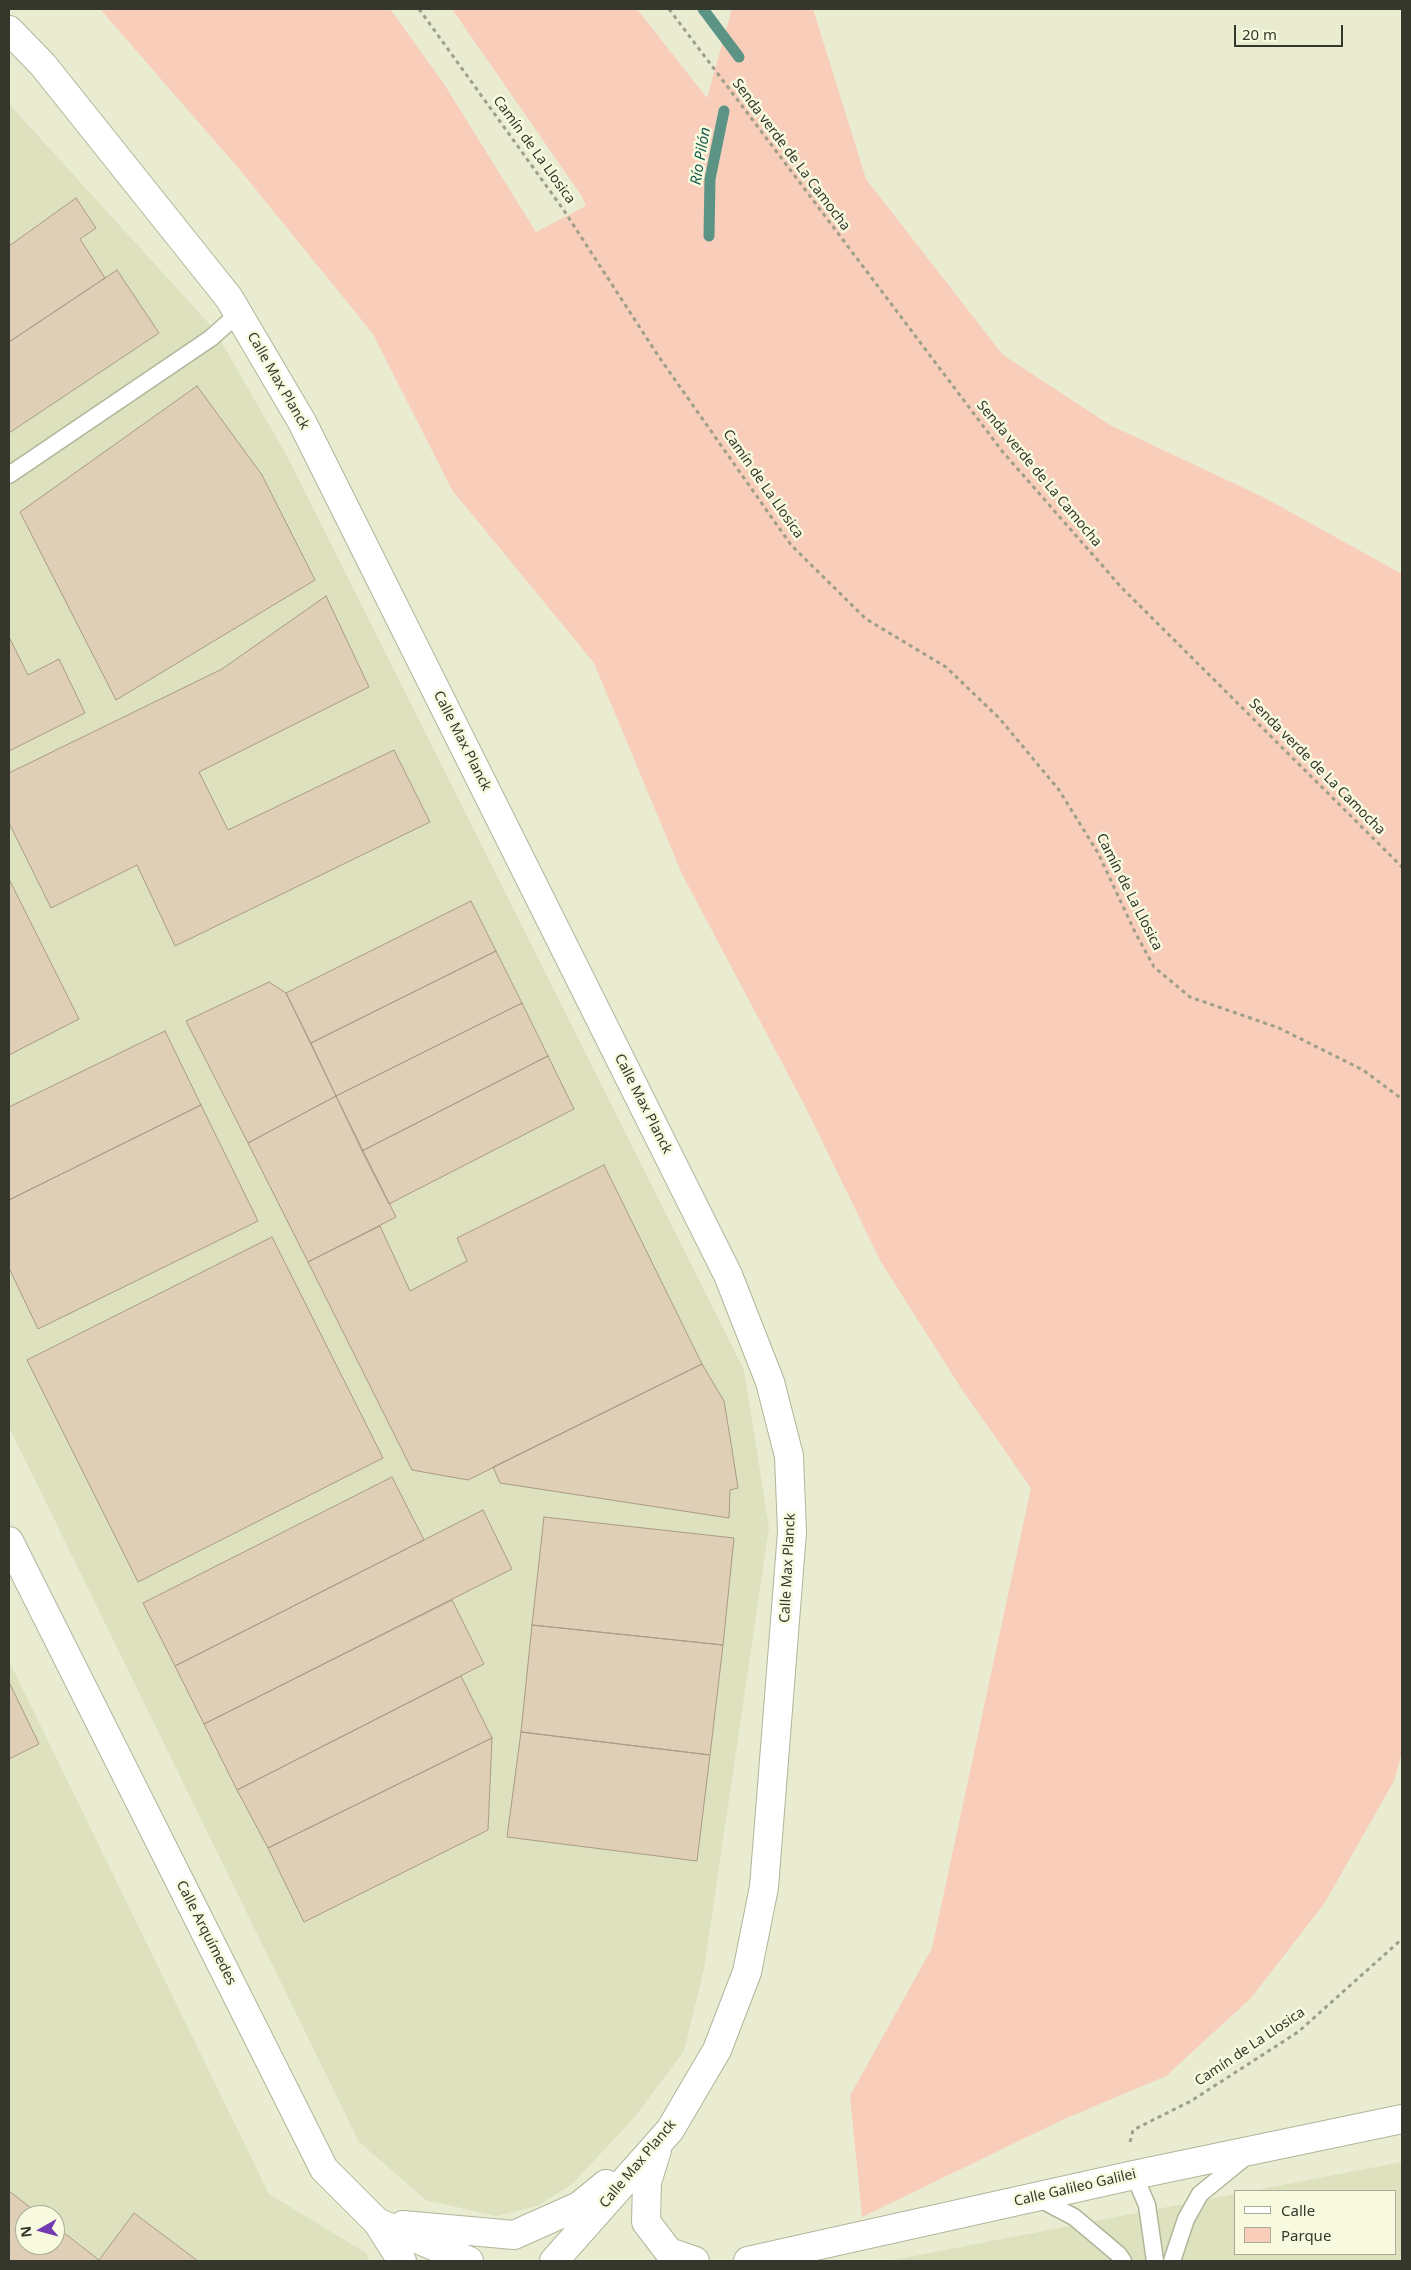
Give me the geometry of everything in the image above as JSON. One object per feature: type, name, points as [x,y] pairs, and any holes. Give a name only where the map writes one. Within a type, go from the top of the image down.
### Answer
[{"type":"street","name":"Calle Max Planck","points":[[9,30],[43,65],[229,298],[302,422],[728,1275],[770,1382],[789,1456],[792,1532],[764,1888],[747,1972],[717,2050],[670,2130],[554,2261]]},
{"type":"street","name":"Calle Arquímedes","points":[[9,1541],[324,2169],[377,2222],[469,2261]]},
{"type":"street","name":"Calle Galileo Galilei","points":[[748,2261],[1134,2174],[1402,2119]]},
{"type":"street","points":[[377,2222],[514,2236],[579,2206],[660,2141]]},
{"type":"street","points":[[660,2141],[647,2182],[646,2222],[669,2252],[695,2261]]},
{"type":"street","points":[[377,2222],[402,2261]]},
{"type":"lane","points":[[9,475],[211,338],[238,313]]},
{"type":"lane","points":[[1172,2261],[1186,2219],[1200,2194],[1255,2150]]},
{"type":"lane","points":[[1134,2174],[1147,2205],[1155,2261]]},
{"type":"lane","points":[[1036,2197],[1074,2217],[1118,2254],[1123,2261]]},
{"type":"path","name":"Camín de La Llosica","points":[[419,9],[563,210],[659,357],[791,545],[866,619],[946,667],[1000,719],[1059,790],[1098,853],[1135,932],[1154,967],[1190,997],[1279,1028],[1363,1070],[1402,1099]]},
{"type":"path","name":"Senda verde de La Camocha","points":[[669,9],[1002,451],[1121,587],[1402,867]]},
{"type":"path","name":"Camín de La Llosica","points":[[1134,2174],[1130,2146],[1133,2130],[1191,2101],[1298,2032],[1402,1939]]},
{"type":"shaded area","points":[[9,104],[214,329],[287,456],[744,1370],[769,1528],[704,1969],[684,2051],[634,2118],[572,2184],[537,2206],[496,2216],[426,2200],[359,2142],[9,1427]]},
{"type":"shaded area","points":[[9,1661],[269,2194],[366,2253],[370,2261],[9,2261]]},
{"type":"shaded area","points":[[1402,2162],[1402,2261],[888,2261],[1234,2194],[1234,2255],[1396,2255],[1396,2190],[1256,2190]]},
{"type":"green space","points":[[100,9],[390,9],[444,84],[536,232],[586,206],[581,195],[452,9],[637,9],[707,98],[732,9],[813,9],[866,179],[1003,355],[1110,425],[1265,498],[1402,574],[1402,1752],[1394,1781],[1324,1904],[1251,1998],[1166,2076],[1062,2120],[862,2217],[850,2096],[932,1948],[1031,1488],[959,1385],[881,1262],[805,1106],[682,874],[594,663],[452,490],[373,334],[240,170]]},
{"type":"building","points":[[76,198],[96,228],[80,239],[105,278],[9,342],[9,246]]},
{"type":"building","points":[[117,270],[159,333],[9,433],[9,342]]},
{"type":"building","points":[[197,386],[262,475],[315,580],[116,700],[20,512]]},
{"type":"building","points":[[326,596],[369,687],[199,772],[228,830],[394,750],[430,822],[175,946],[137,865],[51,908],[9,823],[9,773],[222,669]]},
{"type":"building","points":[[9,637],[28,675],[59,659],[85,713],[9,751]]},
{"type":"building","points":[[9,879],[79,1019],[9,1055]]},
{"type":"building","points":[[471,901],[496,951],[311,1043],[286,993]]},
{"type":"building","points":[[496,951],[522,1003],[336,1096],[311,1043]]},
{"type":"building","points":[[269,982],[286,993],[336,1096],[248,1143],[186,1021]]},
{"type":"building","points":[[522,1003],[548,1056],[362,1151],[336,1096]]},
{"type":"building","points":[[165,1031],[201,1105],[9,1200],[9,1107]]},
{"type":"building","points":[[548,1056],[574,1109],[389,1204],[362,1151]]},
{"type":"building","points":[[336,1096],[396,1217],[308,1262],[248,1143]]},
{"type":"building","points":[[201,1105],[258,1221],[38,1329],[9,1268],[9,1200]]},
{"type":"building","points":[[604,1165],[702,1364],[468,1480],[412,1470],[308,1262],[380,1226],[410,1291],[467,1261],[457,1238]]},
{"type":"building","points":[[272,1237],[383,1458],[138,1582],[27,1360]]},
{"type":"building","points":[[702,1364],[724,1401],[738,1488],[730,1490],[729,1518],[500,1483],[493,1467]]},
{"type":"building","points":[[392,1477],[424,1540],[175,1666],[143,1603]]},
{"type":"building","points":[[483,1510],[512,1569],[204,1724],[175,1666]]},
{"type":"building","points":[[544,1517],[734,1538],[723,1645],[532,1625]]},
{"type":"building","points":[[452,1600],[484,1664],[237,1790],[204,1724]]},
{"type":"building","points":[[532,1625],[723,1645],[710,1755],[521,1732]]},
{"type":"building","points":[[461,1676],[492,1738],[268,1848],[237,1790]]},
{"type":"building","points":[[9,1682],[39,1744],[9,1759]]},
{"type":"building","points":[[521,1732],[710,1755],[697,1861],[507,1837]]},
{"type":"building","points":[[492,1738],[488,1830],[304,1922],[268,1848]]},
{"type":"building","points":[[9,2191],[27,2205],[15,2205],[15,2255],[65,2255],[65,2234],[99,2260],[134,2213],[198,2261],[9,2261]]},
{"type":"waterway","name":"Río Pilón","points":[[703,9],[739,57]]},
{"type":"waterway","name":"Río Pilón","points":[[709,236],[710,179],[724,111]]}]
